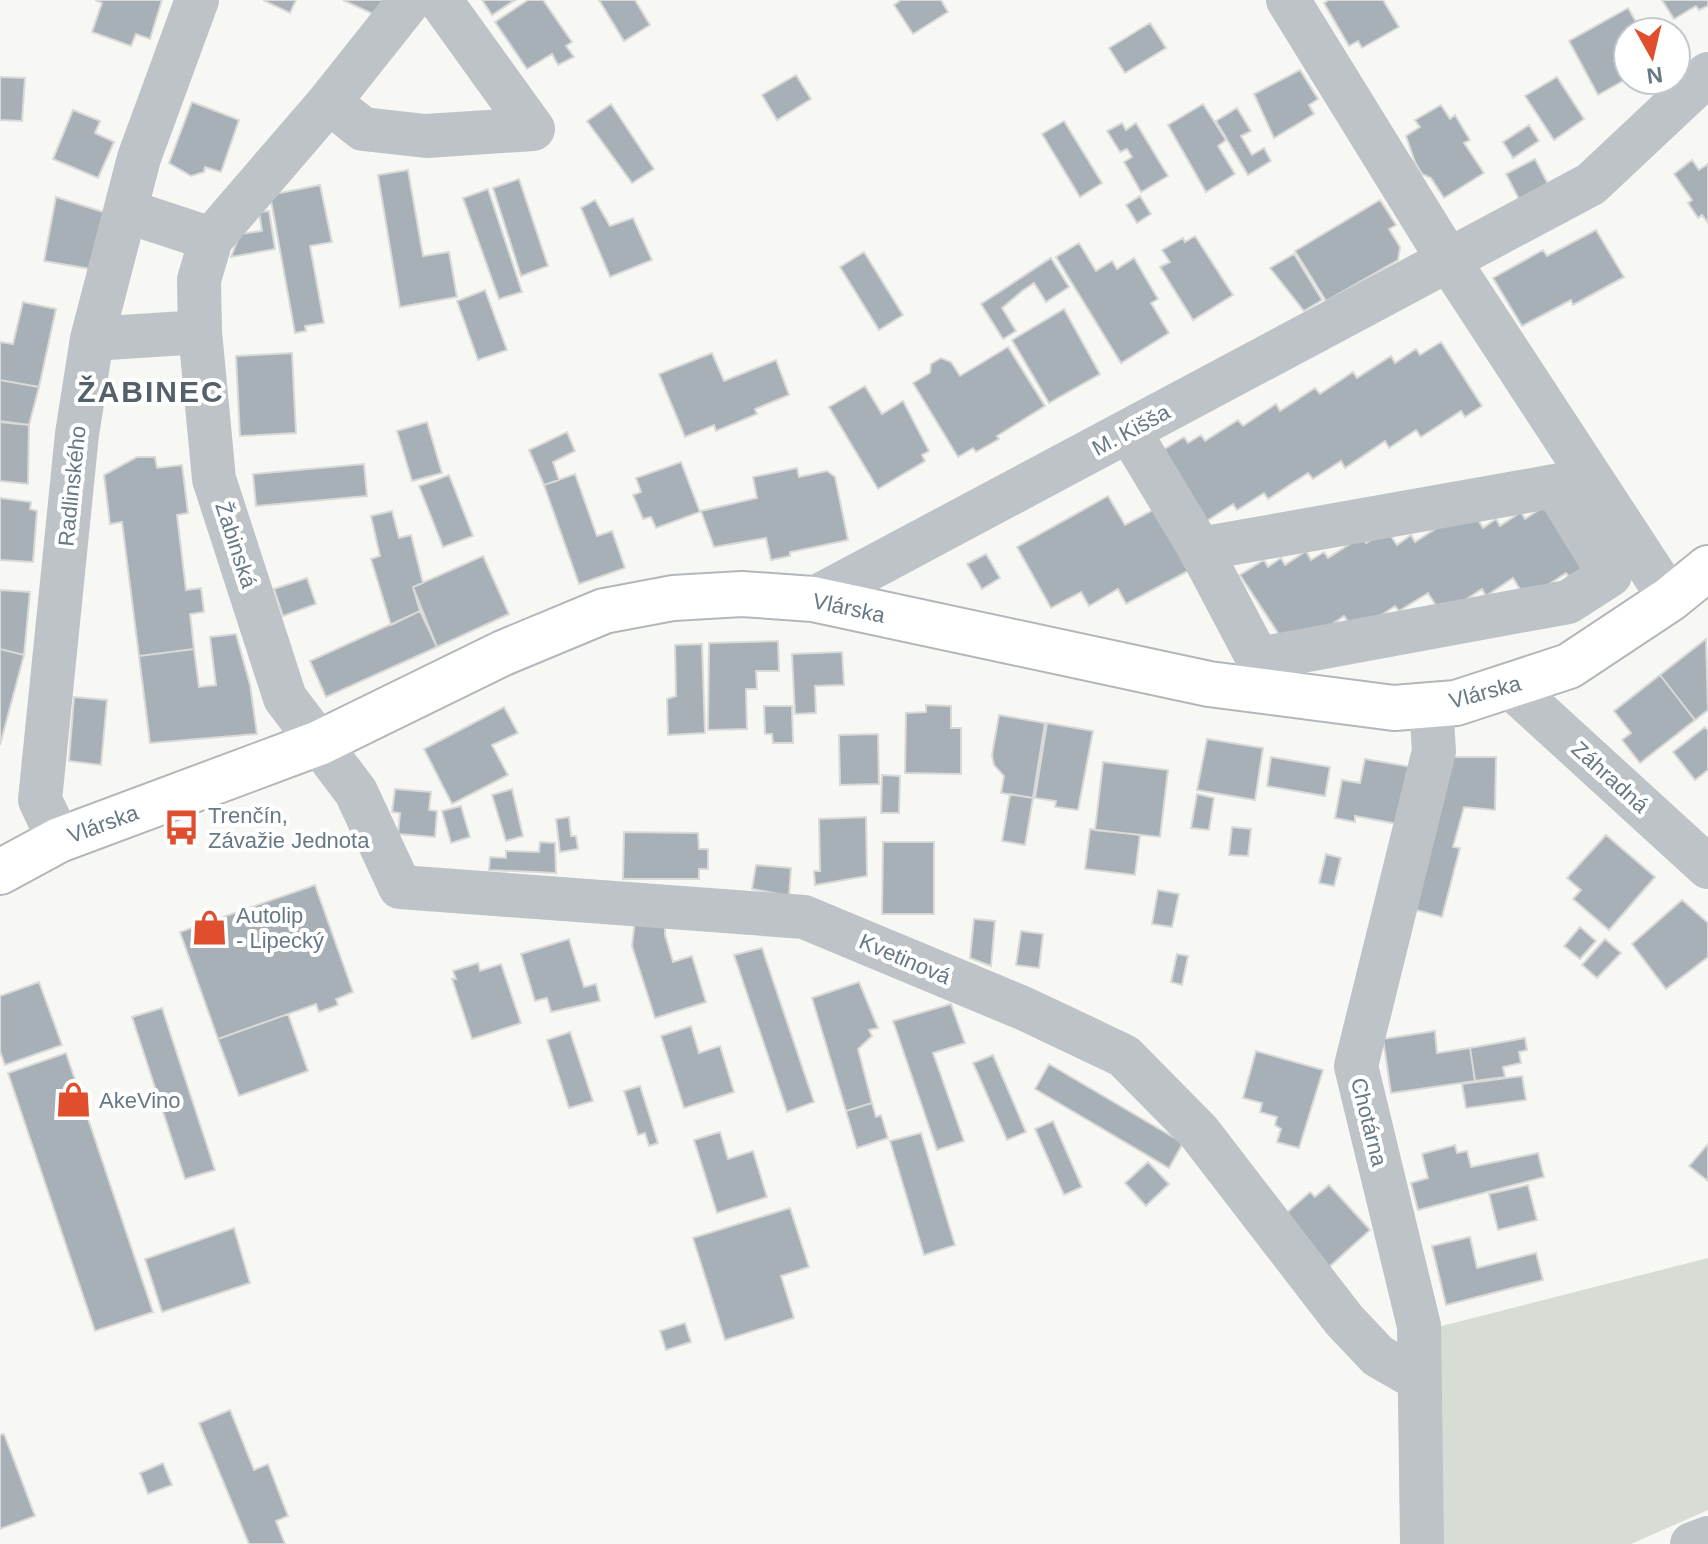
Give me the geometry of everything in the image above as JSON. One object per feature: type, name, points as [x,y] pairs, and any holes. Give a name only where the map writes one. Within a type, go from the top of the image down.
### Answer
[{"type":"main road","name":"Vlárska","points":[[0,872],[59,840],[319,743],[503,653],[604,611],[673,598],[742,594],[813,599],[1209,684],[1394,708],[1431,706],[1511,687],[1569,666],[1670,599],[1708,568]]},
{"type":"street","name":"Radlinského","points":[[59,840],[40,800],[77,434],[92,339],[139,158],[197,0]]},
{"type":"street","name":"Žabinská","points":[[319,743],[285,698],[214,479],[200,332],[199,280],[211,239],[329,102],[410,0]]},
{"type":"street","points":[[329,102],[363,129],[426,136],[533,129],[440,0]]},
{"type":"street","points":[[1129,431],[1200,549],[1258,659],[1568,602],[1610,575],[1574,483],[1449,261],[1288,0]]},
{"type":"street","name":"M. Kišša","points":[[813,599],[1591,184],[1708,74]]},
{"type":"street","points":[[126,211],[211,239]]},
{"type":"street","points":[[92,339],[200,332]]},
{"type":"street","points":[[1200,549],[1574,483]]},
{"type":"street","points":[[1574,483],[1670,599]]},
{"type":"street","name":"Záhradná","points":[[1511,687],[1708,867]]},
{"type":"street","name":"Chotárna","points":[[1422,1544],[1419,1326],[1356,1066],[1434,751],[1431,706]]},
{"type":"street","name":"Kvetinová","points":[[319,743],[356,792],[400,887],[804,917],[1025,1009],[1124,1056],[1199,1132],[1344,1320],[1378,1356],[1418,1379]]},
{"type":"street","points":[[1692,1544],[1708,1538]]},
{"type":"shaded area","points":[[1708,1258],[1708,1510],[1631,1544],[1438,1544],[1430,1329]]},
{"type":"building","points":[[95,0],[162,0],[150,39],[136,34],[131,46],[92,32],[102,3]]},
{"type":"building","points":[[263,0],[296,0],[290,13]]},
{"type":"building","points":[[343,0],[386,0],[373,14]]},
{"type":"building","points":[[482,0],[515,0],[492,15]]},
{"type":"building","points":[[528,0],[543,0],[572,42],[566,46],[574,57],[558,65],[552,54],[527,69],[495,22]]},
{"type":"building","points":[[599,0],[635,0],[650,25],[624,41]]},
{"type":"building","points":[[901,0],[941,0],[948,12],[913,34],[894,5]]},
{"type":"building","points":[[1329,0],[1383,0],[1399,27],[1362,48],[1358,41],[1349,46],[1324,3]]},
{"type":"building","points":[[1662,0],[1708,0],[1708,6],[1699,10],[1696,6],[1679,16],[1672,16]]},
{"type":"building","points":[[1628,8],[1633,16],[1614,16]]},
{"type":"building","points":[[1612,17],[1612,87],[1598,95],[1569,41]]},
{"type":"building","points":[[1150,23],[1166,48],[1125,73],[1109,48]]},
{"type":"building","points":[[1300,70],[1318,99],[1309,105],[1314,114],[1274,138],[1254,94]]},
{"type":"building","points":[[796,75],[811,99],[777,120],[762,95]]},
{"type":"building","points":[[0,77],[25,78],[22,121],[0,120]]},
{"type":"building","points":[[1557,77],[1584,119],[1554,140],[1525,96]]},
{"type":"building","points":[[192,102],[239,120],[221,172],[205,167],[204,172],[191,176],[169,163]]},
{"type":"building","points":[[611,104],[654,169],[632,183],[587,121]]},
{"type":"building","points":[[1203,104],[1226,140],[1218,146],[1235,174],[1206,192],[1168,125]]},
{"type":"building","points":[[1441,105],[1450,119],[1455,115],[1470,140],[1464,143],[1484,173],[1444,198],[1431,178],[1422,174],[1406,136],[1420,127],[1415,120]]},
{"type":"building","points":[[1237,108],[1251,131],[1241,136],[1252,155],[1264,148],[1271,161],[1248,175],[1216,121]]},
{"type":"building","points":[[73,110],[100,121],[95,133],[114,142],[98,178],[53,159]]},
{"type":"building","points":[[1064,121],[1102,183],[1080,197],[1042,134]]},
{"type":"building","points":[[1122,123],[1126,130],[1136,123],[1168,176],[1141,192],[1124,162],[1132,157],[1127,149],[1120,152],[1107,131]]},
{"type":"building","points":[[1529,125],[1539,141],[1513,158],[1503,142]]},
{"type":"building","points":[[1535,159],[1548,184],[1519,199],[1506,174]]},
{"type":"building","points":[[1692,160],[1699,170],[1708,164],[1708,223],[1702,215],[1698,218],[1688,203],[1692,200],[1674,174]]},
{"type":"building","points":[[408,170],[423,256],[449,252],[457,297],[400,307],[378,175]]},
{"type":"building","points":[[519,179],[548,266],[521,276],[493,188]]},
{"type":"building","points":[[320,185],[332,242],[310,246],[324,323],[305,326],[306,331],[295,333],[270,195]]},
{"type":"building","points":[[488,189],[522,292],[499,299],[463,198]]},
{"type":"building","points":[[1140,196],[1151,214],[1137,223],[1126,205]]},
{"type":"building","points":[[56,197],[106,213],[91,269],[44,261]]},
{"type":"building","points":[[595,200],[610,226],[633,218],[652,260],[610,277],[581,208]]},
{"type":"building","points":[[1380,200],[1396,225],[1389,229],[1400,247],[1398,260],[1326,301],[1295,251]]},
{"type":"building","points":[[269,211],[275,249],[231,257],[240,234],[262,231],[259,212]]},
{"type":"building","points":[[1596,230],[1624,277],[1573,305],[1571,300],[1522,326],[1493,278],[1543,250],[1547,256]]},
{"type":"building","points":[[1195,236],[1233,295],[1193,320],[1160,267],[1170,262],[1162,250],[1183,238],[1185,242]]},
{"type":"building","points":[[1079,243],[1096,271],[1112,261],[1117,269],[1134,258],[1158,299],[1151,303],[1169,333],[1121,363],[1056,257]]},
{"type":"building","points":[[864,252],[903,315],[879,330],[840,267]]},
{"type":"building","points":[[1294,254],[1322,300],[1304,311],[1270,268]]},
{"type":"building","points":[[1051,258],[1069,287],[1046,302],[1034,283],[1022,291],[1002,308],[1016,331],[1003,339],[981,304]]},
{"type":"building","points":[[485,290],[507,350],[478,360],[457,301]]},
{"type":"building","points":[[23,302],[56,309],[39,387],[0,380],[0,342],[13,344]]},
{"type":"building","points":[[1064,309],[1100,374],[1049,403],[1012,340]]},
{"type":"building","points":[[1441,342],[1482,406],[1465,417],[1461,411],[1421,437],[1416,430],[1389,448],[1385,441],[1345,468],[1341,461],[1313,479],[1308,473],[1268,499],[1264,493],[1237,510],[1233,504],[1205,522],[1160,452],[1184,437],[1188,443],[1201,435],[1205,441],[1238,420],[1243,426],[1276,404],[1280,411],[1315,388],[1320,394],[1353,372],[1357,378],[1391,356],[1395,363],[1416,349],[1420,355]]},
{"type":"building","points":[[1008,347],[1045,406],[997,436],[999,439],[976,452],[973,448],[958,457],[913,383],[930,373],[931,364],[941,358],[951,362],[960,376]]},
{"type":"building","points":[[292,353],[296,433],[240,436],[236,356]]},
{"type":"building","points":[[712,353],[724,381],[776,360],[789,395],[755,409],[757,414],[716,431],[714,425],[685,437],[659,374]]},
{"type":"building","points":[[0,380],[39,387],[29,425],[0,421]]},
{"type":"building","points":[[865,386],[882,414],[903,401],[929,451],[922,455],[925,461],[878,489],[829,407]]},
{"type":"building","points":[[0,422],[29,425],[28,484],[0,481]]},
{"type":"building","points":[[427,422],[442,473],[412,481],[397,431]]},
{"type":"building","points":[[567,432],[575,451],[553,462],[559,480],[544,485],[529,450]]},
{"type":"building","points":[[137,457],[155,457],[157,468],[182,465],[188,513],[177,515],[186,590],[201,588],[204,612],[190,614],[194,649],[139,656],[122,522],[110,524],[104,475]]},
{"type":"building","points":[[681,462],[700,512],[656,528],[651,517],[643,519],[633,495],[641,492],[636,478]]},
{"type":"building","points":[[364,464],[367,496],[256,506],[253,474]]},
{"type":"building","points":[[797,468],[799,477],[827,471],[835,477],[848,540],[790,552],[790,556],[771,560],[766,538],[714,547],[701,511],[757,498],[753,477]]},
{"type":"building","points":[[575,474],[597,536],[612,531],[625,568],[579,584],[544,485]]},
{"type":"building","points":[[449,475],[473,536],[443,547],[419,486]]},
{"type":"building","points":[[1108,496],[1125,525],[1155,509],[1188,571],[1126,604],[1118,589],[1089,606],[1081,592],[1051,608],[1017,547]]},
{"type":"building","points":[[0,498],[31,502],[30,509],[37,511],[33,562],[0,560]]},
{"type":"building","points":[[1546,505],[1588,568],[1571,579],[1566,573],[1526,599],[1513,578],[1486,596],[1482,589],[1442,615],[1428,593],[1399,611],[1395,606],[1355,632],[1344,616],[1318,634],[1286,645],[1240,575],[1264,560],[1268,567],[1281,558],[1285,565],[1306,551],[1311,560],[1324,552],[1328,558],[1362,536],[1366,543],[1387,530],[1397,545],[1411,535],[1415,542],[1449,520],[1474,513],[1483,528],[1496,519],[1500,526],[1521,512],[1525,519]]},
{"type":"building","points":[[392,511],[399,538],[411,535],[423,583],[413,587],[420,611],[391,625],[371,559],[380,556],[371,516]]},
{"type":"building","points":[[986,554],[1000,578],[982,589],[967,564]]},
{"type":"building","points":[[483,556],[509,614],[437,647],[413,587]]},
{"type":"building","points":[[307,578],[316,604],[283,616],[274,589]]},
{"type":"building","points":[[0,590],[30,592],[24,655],[0,649]]},
{"type":"building","points":[[420,611],[437,647],[326,697],[310,661]]},
{"type":"building","points":[[236,634],[250,685],[257,734],[150,743],[139,656],[194,649],[199,687],[216,685],[210,637]]},
{"type":"building","points":[[1706,639],[1708,710],[1695,720],[1660,675]]},
{"type":"building","points":[[778,641],[779,671],[756,671],[757,689],[746,689],[747,729],[708,730],[709,643]]},
{"type":"building","points":[[702,644],[705,733],[668,735],[667,699],[676,696],[675,645]]},
{"type":"building","points":[[0,649],[24,655],[0,745]]},
{"type":"building","points":[[842,652],[844,685],[815,686],[816,713],[795,714],[792,654]]},
{"type":"building","points":[[1660,675],[1695,720],[1640,763],[1622,740],[1631,733],[1614,711]]},
{"type":"building","points":[[74,697],[107,700],[101,765],[69,761]]},
{"type":"building","points":[[926,705],[951,706],[951,728],[961,728],[961,774],[905,773],[906,713],[926,712]]},
{"type":"building","points":[[764,706],[792,706],[793,743],[773,743],[772,734],[765,734]]},
{"type":"building","points":[[504,707],[518,733],[492,745],[508,775],[452,804],[424,749]]},
{"type":"building","points":[[999,715],[1045,723],[1033,798],[1001,793],[1004,776],[994,765],[992,755]]},
{"type":"building","points":[[1047,723],[1093,731],[1078,810],[1055,807],[1056,801],[1035,798]]},
{"type":"building","points":[[1705,727],[1708,731],[1708,770],[1695,780],[1673,752]]},
{"type":"building","points":[[878,734],[879,784],[840,785],[839,735]]},
{"type":"building","points":[[1207,739],[1263,748],[1255,800],[1197,790]]},
{"type":"building","points":[[1271,757],[1330,767],[1325,796],[1267,786]]},
{"type":"building","points":[[1447,757],[1496,757],[1495,810],[1464,807],[1453,847],[1460,848],[1442,917],[1409,908]]},
{"type":"building","points":[[1365,759],[1417,768],[1403,825],[1355,816],[1355,822],[1335,818],[1342,780],[1360,783]]},
{"type":"building","points":[[1103,762],[1168,770],[1160,837],[1095,830]]},
{"type":"building","points":[[882,775],[900,776],[899,813],[881,813]]},
{"type":"building","points":[[395,789],[431,792],[429,810],[437,811],[435,837],[398,834],[400,813],[392,812]]},
{"type":"building","points":[[512,789],[523,836],[506,841],[492,795]]},
{"type":"building","points":[[1010,794],[1033,798],[1025,845],[1002,841]]},
{"type":"building","points":[[1197,794],[1214,798],[1209,830],[1191,828]]},
{"type":"building","points":[[461,806],[470,837],[451,843],[442,811]]},
{"type":"building","points":[[569,817],[571,836],[576,836],[578,849],[560,852],[556,819]]},
{"type":"building","points":[[866,817],[867,876],[815,885],[814,871],[820,871],[819,819]]},
{"type":"building","points":[[1232,827],[1251,829],[1248,856],[1229,855]]},
{"type":"building","points":[[1090,829],[1140,835],[1135,875],[1085,869]]},
{"type":"building","points":[[624,832],[698,833],[699,849],[708,849],[708,869],[699,869],[699,879],[623,879]]},
{"type":"building","points":[[1606,835],[1655,877],[1609,930],[1573,899],[1581,890],[1567,878]]},
{"type":"building","points":[[540,842],[555,843],[556,873],[489,870],[490,857],[506,858],[506,851],[539,852]]},
{"type":"building","points":[[883,842],[934,842],[934,914],[882,914]]},
{"type":"building","points":[[1326,854],[1341,858],[1334,886],[1319,883]]},
{"type":"building","points":[[756,865],[791,868],[789,896],[752,889]]},
{"type":"building","points":[[315,885],[353,992],[336,999],[338,1005],[319,1012],[316,1004],[218,1039],[180,932]]},
{"type":"building","points":[[1158,890],[1179,894],[1172,927],[1152,924]]},
{"type":"building","points":[[1682,900],[1708,923],[1708,957],[1666,989],[1632,944]]},
{"type":"building","points":[[974,919],[995,921],[991,966],[970,958]]},
{"type":"building","points":[[635,920],[665,922],[665,935],[673,962],[692,956],[706,1002],[655,1018],[632,946]]},
{"type":"building","points":[[1580,927],[1596,941],[1580,959],[1564,946]]},
{"type":"building","points":[[1021,931],[1043,934],[1039,968],[1016,965]]},
{"type":"building","points":[[569,939],[584,987],[596,984],[600,1001],[551,1012],[547,998],[535,1001],[521,954]]},
{"type":"building","points":[[1605,939],[1621,953],[1597,978],[1582,965]]},
{"type":"building","points":[[762,948],[814,1102],[787,1112],[734,955]]},
{"type":"building","points":[[1177,954],[1188,956],[1182,985],[1171,982]]},
{"type":"building","points":[[478,963],[480,971],[501,964],[521,1023],[472,1039],[452,979],[456,979],[453,971]]},
{"type":"building","points":[[39,982],[62,1045],[5,1065],[0,1051],[0,996]]},
{"type":"building","points":[[859,982],[878,1028],[869,1030],[872,1036],[858,1049],[872,1103],[846,1111],[812,998]]},
{"type":"building","points":[[951,1004],[965,1043],[933,1053],[964,1141],[937,1150],[893,1021]]},
{"type":"building","points":[[162,1008],[215,1170],[185,1179],[132,1017]]},
{"type":"building","points":[[288,1014],[308,1071],[239,1096],[218,1039]]},
{"type":"building","points":[[691,1026],[699,1053],[720,1046],[734,1092],[684,1108],[661,1036]]},
{"type":"building","points":[[1435,1031],[1437,1053],[1470,1048],[1475,1081],[1391,1093],[1383,1039]]},
{"type":"building","points":[[570,1032],[593,1101],[569,1108],[547,1040]]},
{"type":"building","points":[[1525,1038],[1527,1050],[1519,1052],[1521,1063],[1503,1067],[1505,1077],[1475,1081],[1470,1048]]},
{"type":"building","points":[[1256,1051],[1323,1070],[1299,1148],[1277,1142],[1281,1129],[1275,1125],[1277,1117],[1260,1112],[1262,1103],[1243,1098]]},
{"type":"building","points":[[66,1053],[153,1312],[95,1331],[8,1073]]},
{"type":"building","points":[[993,1055],[1026,1132],[1007,1140],[973,1063]]},
{"type":"building","points":[[1049,1064],[1183,1143],[1169,1168],[1035,1089]]},
{"type":"building","points":[[1522,1076],[1526,1100],[1466,1108],[1462,1084]]},
{"type":"building","points":[[640,1086],[658,1143],[649,1146],[645,1133],[638,1135],[624,1091]]},
{"type":"building","points":[[872,1103],[876,1117],[881,1115],[888,1138],[857,1148],[846,1111]]},
{"type":"building","points":[[1053,1121],[1082,1187],[1064,1195],[1035,1129]]},
{"type":"building","points":[[720,1132],[728,1159],[753,1151],[767,1197],[717,1213],[694,1140]]},
{"type":"building","points":[[921,1133],[955,1245],[924,1255],[890,1141]]},
{"type":"building","points":[[1708,1144],[1708,1181],[1689,1166]]},
{"type":"building","points":[[1455,1145],[1457,1153],[1467,1151],[1471,1167],[1538,1153],[1544,1177],[1418,1210],[1411,1183],[1428,1178],[1422,1154]]},
{"type":"building","points":[[1148,1162],[1169,1184],[1146,1206],[1125,1183]]},
{"type":"building","points":[[1329,1185],[1370,1230],[1329,1267],[1283,1216],[1310,1192],[1315,1197]]},
{"type":"building","points":[[1528,1185],[1537,1220],[1498,1230],[1489,1194]]},
{"type":"building","points":[[790,1208],[809,1267],[781,1276],[794,1318],[725,1340],[693,1238]]},
{"type":"building","points":[[234,1228],[250,1283],[162,1312],[145,1259]]},
{"type":"building","points":[[1470,1237],[1477,1268],[1536,1253],[1543,1280],[1446,1305],[1432,1246]]},
{"type":"building","points":[[685,1323],[691,1342],[666,1350],[660,1331]]},
{"type":"building","points":[[230,1410],[254,1470],[268,1464],[288,1516],[276,1521],[285,1544],[249,1544],[199,1423]]},
{"type":"building","points":[[4,1434],[35,1516],[0,1529],[0,1435]]},
{"type":"building","points":[[163,1463],[172,1485],[148,1494],[140,1473]]},
{"type":"place","name":"Trenčín, Závažie Jednota","points":[[182,828]]},
{"type":"place","name":"Autolip - Lipecký","points":[[210,928]]},
{"type":"place","name":"AkeVino","points":[[73,1100]]},
{"type":"district","name":"ŽABINEC","points":[[151,391]]}]
